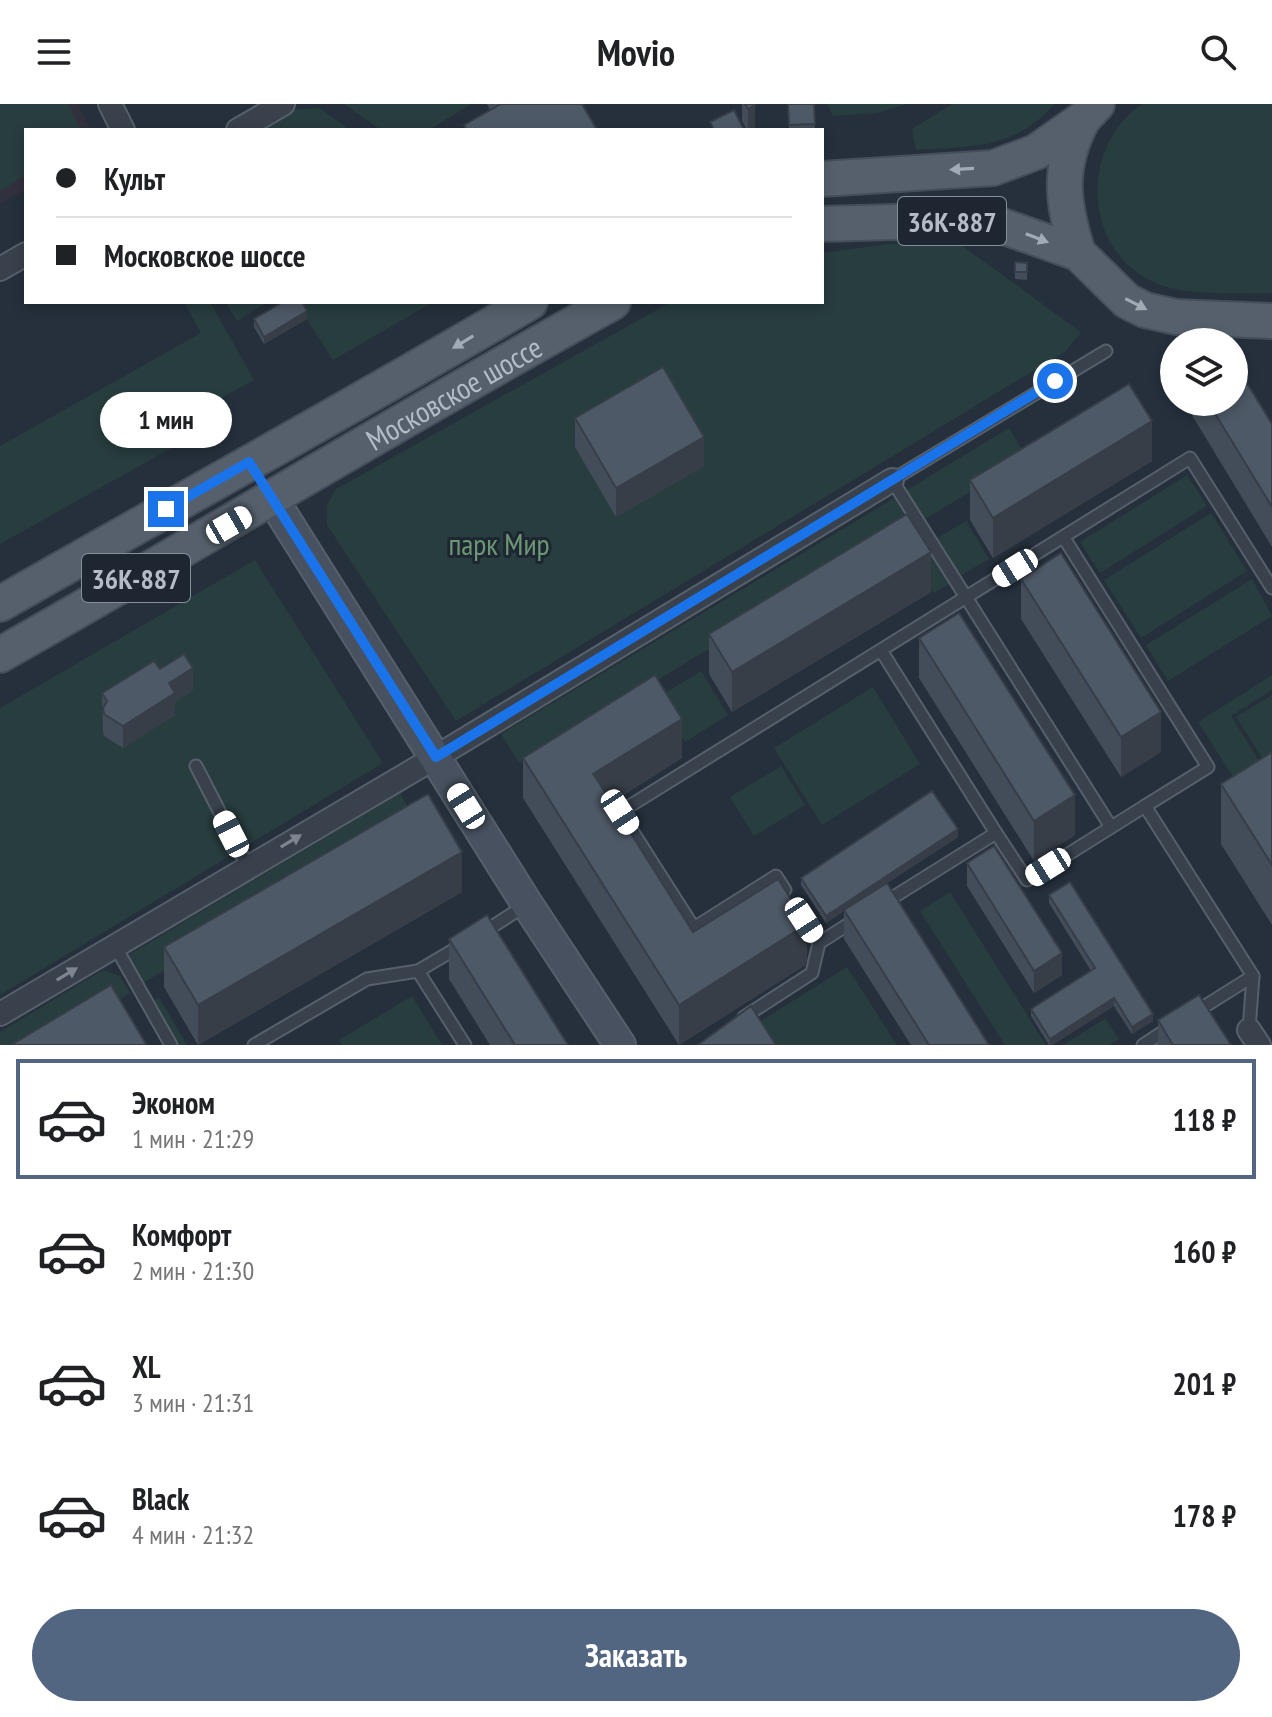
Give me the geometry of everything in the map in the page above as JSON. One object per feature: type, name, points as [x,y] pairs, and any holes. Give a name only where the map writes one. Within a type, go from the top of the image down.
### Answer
[{"type":"main road","name":"36К-887","points":[[824,179],[993,168],[1036,152],[1090,112]]},
{"type":"main road","name":"36К-887","points":[[1078,253],[1064,189],[1064,166],[1090,112]]},
{"type":"main road","name":"36К-887","points":[[824,224],[965,220],[1008,228],[1078,253],[1127,301],[1145,310],[1176,317],[1272,321]]},
{"type":"main road","name":"Московское шоссе","points":[[0,655],[261,481],[319,427],[527,304]]},
{"type":"main road","name":"Московское шоссе","points":[[0,604],[261,481],[335,457],[609,304]]},
{"type":"main road","name":"Московское шоссе","points":[[0,629],[261,481]]},
{"type":"main road","points":[[261,481],[527,904],[620,1045]]},
{"type":"street","points":[[110,104],[122,128]]},
{"type":"street","points":[[241,128],[283,104]]},
{"type":"street","points":[[0,269],[24,255]]},
{"type":"street","points":[[0,1014],[436,757],[892,480]]},
{"type":"lane","points":[[1106,351],[892,480],[1111,827]]},
{"type":"lane","points":[[819,943],[776,876],[694,928],[620,812],[1190,458],[1272,588]]},
{"type":"lane","points":[[882,652],[1027,880],[1208,767],[1064,538]]},
{"type":"lane","points":[[196,766],[248,867]]},
{"type":"lane","points":[[1145,806],[1253,976],[1254,1038]]},
{"type":"lane","points":[[750,1032],[736,1022],[812,973],[819,943],[996,833]]},
{"type":"lane","points":[[254,1045],[367,979],[418,971],[527,904]]},
{"type":"lane","points":[[115,946],[171,1045]]},
{"type":"lane","points":[[418,971],[465,1045]]},
{"type":"lane","points":[[1143,1045],[1253,976]]},
{"type":"shaded area","points":[[0,104],[78,104],[90,128],[24,128],[24,190],[0,204]]},
{"type":"green space","points":[[0,104],[68,104],[80,128],[24,128],[24,176],[0,191]]},
{"type":"green space","points":[[344,104],[471,104],[432,128],[378,128]]},
{"type":"green space","points":[[827,104],[907,104],[877,113],[833,116]]},
{"type":"green space","points":[[952,104],[1054,104],[1039,119],[1008,138],[973,146],[916,150],[912,129]]},
{"type":"green space","points":[[1142,104],[1272,104],[1272,293],[1193,292],[1163,286],[1127,264],[1111,244],[1101,220],[1098,194],[1100,168],[1108,144],[1122,122]]},
{"type":"green space","points":[[319,108],[348,128],[258,128],[289,110]]},
{"type":"green space","name":"парк Мир","points":[[957,242],[1081,332],[1066,351],[456,721],[327,525],[327,505],[336,489],[667,304],[824,304],[824,253],[888,244]]},
{"type":"green space","points":[[185,304],[211,304],[254,380],[223,397],[225,418],[0,544],[0,446],[201,333]]},
{"type":"green space","points":[[226,304],[265,304],[237,321]]},
{"type":"green space","points":[[297,304],[430,304],[333,360]]},
{"type":"green space","points":[[1009,428],[1027,458],[925,519],[907,490]]},
{"type":"green space","points":[[1187,475],[1207,506],[1100,573],[1080,542]]},
{"type":"green space","points":[[896,497],[914,526],[519,763],[501,734]]},
{"type":"green space","points":[[1211,513],[1247,571],[1141,638],[1104,580]]},
{"type":"green space","points":[[966,521],[989,559],[960,576],[937,538]]},
{"type":"green space","points":[[926,546],[949,584],[934,593],[911,555]]},
{"type":"green space","points":[[255,560],[383,763],[0,995],[0,708]]},
{"type":"green space","points":[[1252,579],[1272,616],[1168,681],[1146,645]]},
{"type":"green space","points":[[701,671],[728,715],[685,742],[657,698]]},
{"type":"green space","points":[[1272,675],[1272,690],[1231,716],[1268,775],[1242,791],[1198,722]]},
{"type":"green space","points":[[873,687],[920,764],[822,825],[774,748]]},
{"type":"green space","points":[[1272,695],[1272,772],[1271,772],[1236,717]]},
{"type":"green space","points":[[781,766],[805,805],[754,836],[730,797]]},
{"type":"green space","points":[[400,793],[416,822],[143,983],[127,956]]},
{"type":"green space","points":[[950,892],[1046,1045],[1005,1045],[920,911]]},
{"type":"green space","points":[[847,967],[897,1045],[769,1045],[756,1024]]},
{"type":"green space","points":[[103,970],[120,976],[130,993],[40,1045],[0,1045],[0,1032]]},
{"type":"green space","points":[[412,996],[442,1045],[342,1045],[339,1040]]},
{"type":"green space","points":[[159,997],[187,1045],[165,1045],[143,1007]]},
{"type":"green space","points":[[1105,1019],[1119,1039],[1109,1045],[1063,1045]]},
{"type":"building","points":[[501,104],[582,104],[596,128],[466,128],[464,125]]},
{"type":"building","points":[[788,104],[814,104],[815,124],[789,125]]},
{"type":"building","points":[[734,110],[743,128],[713,128],[710,122]]},
{"type":"building","points":[[1015,262],[1027,263],[1027,272],[1015,272]]},
{"type":"building","points":[[280,304],[303,304],[307,311],[264,337],[254,319]]},
{"type":"building","points":[[663,367],[704,437],[616,488],[575,418]]},
{"type":"building","points":[[1129,384],[1152,421],[993,518],[970,480]]},
{"type":"building","points":[[1248,385],[1272,424],[1272,507],[1217,416],[1248,416]]},
{"type":"building","points":[[907,514],[931,552],[732,672],[709,634]]},
{"type":"building","points":[[1061,553],[1161,712],[1121,737],[1021,579]]},
{"type":"building","points":[[959,613],[1075,795],[1034,821],[919,638]]},
{"type":"building","points":[[184,654],[193,668],[169,683],[175,693],[123,726],[104,714],[107,701],[102,693],[154,661],[160,669]]},
{"type":"building","points":[[655,675],[682,719],[593,774],[693,932],[778,879],[807,924],[679,1005],[523,758]]},
{"type":"building","points":[[1272,752],[1272,865],[1221,784]]},
{"type":"building","points":[[932,791],[958,829],[826,916],[801,878]]},
{"type":"building","points":[[428,794],[462,852],[198,1005],[164,947]]},
{"type":"building","points":[[994,846],[1062,953],[1034,971],[967,863]]},
{"type":"building","points":[[1070,882],[1153,1014],[1132,1027],[1114,998],[1050,1039],[1031,1009],[1095,968],[1049,895]]},
{"type":"building","points":[[887,883],[989,1045],[929,1045],[844,910]]},
{"type":"building","points":[[487,915],[568,1045],[515,1045],[449,939]]},
{"type":"building","points":[[111,985],[146,1044],[11,1045]]},
{"type":"building","points":[[1199,995],[1231,1045],[1173,1045],[1158,1020]]},
{"type":"building","points":[[751,1006],[776,1045],[699,1044]]},
{"type":"route","points":[[166,509],[249,462],[436,757],[1055,381]]}]
